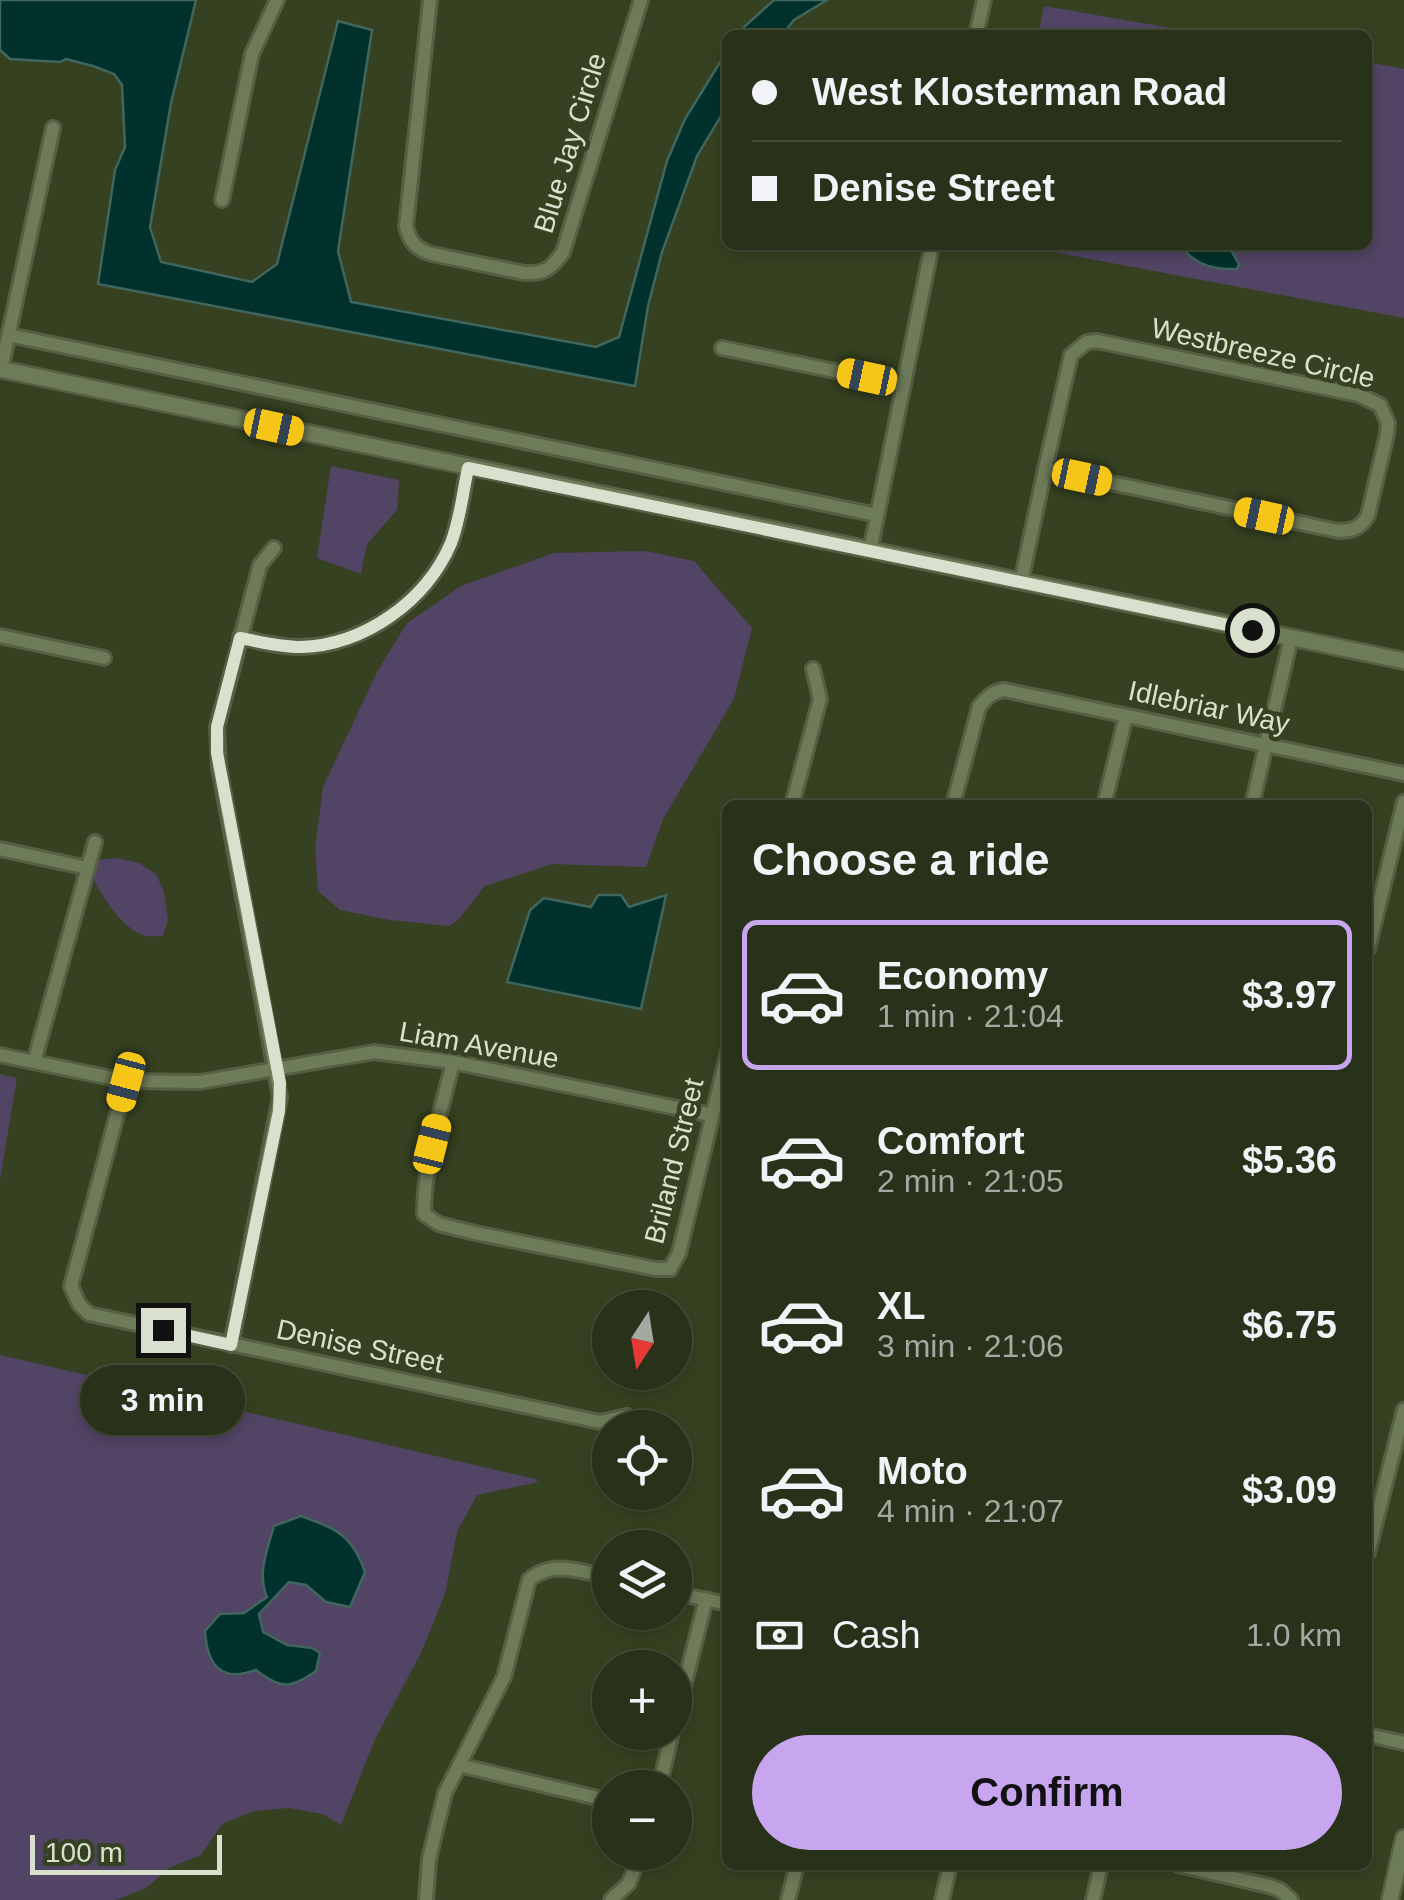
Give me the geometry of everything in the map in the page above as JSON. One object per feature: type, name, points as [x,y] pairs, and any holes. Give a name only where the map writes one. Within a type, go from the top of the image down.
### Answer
[{"type":"street","points":[[222,200],[252,54],[276,0]]},
{"type":"street","name":"Blue Jay Circle","points":[[430,0],[408,236],[419,250],[524,274],[539,274],[563,252],[641,0]]},
{"type":"street","points":[[977,30],[984,0]]},
{"type":"street","points":[[53,128],[0,370],[1404,661]]},
{"type":"street","points":[[870,551],[931,250]]},
{"type":"street","points":[[8,334],[877,516]]},
{"type":"street","name":"Westbreeze Circle","points":[[1097,341],[1359,396],[1380,404],[1388,423],[1368,515],[1350,531],[1045,469],[1070,355],[1086,342],[1097,341]]},
{"type":"street","points":[[722,348],[904,385]]},
{"type":"street","points":[[240,638],[287,646],[324,645],[367,630],[403,607],[433,576],[450,544],[468,468]]},
{"type":"street","points":[[1022,582],[1045,469]]},
{"type":"street","points":[[231,1345],[280,1097],[217,753],[217,727],[260,565],[274,548]]},
{"type":"street","points":[[0,636],[104,658]]},
{"type":"street","points":[[1253,800],[1291,638]]},
{"type":"street","points":[[793,800],[820,698],[813,669]]},
{"type":"street","name":"Idlebriar Way","points":[[954,800],[979,707],[989,696],[1004,690],[1404,774]]},
{"type":"street","points":[[1105,800],[1126,716]]},
{"type":"street","points":[[1372,932],[1404,802]]},
{"type":"street","points":[[34,1062],[95,842]]},
{"type":"street","points":[[0,849],[88,868]]},
{"type":"street","name":"Liam Avenue","points":[[0,1054],[126,1082],[200,1082],[374,1052],[453,1062],[711,1116]]},
{"type":"street","name":"Briland Street","points":[[453,1062],[432,1144],[424,1214],[439,1224],[475,1233],[656,1269],[670,1269],[679,1253],[722,1075]]},
{"type":"street","name":"Denise Street","points":[[126,1082],[71,1286],[83,1309],[95,1316],[592,1420]]},
{"type":"street","points":[[1372,1535],[1404,1410]]},
{"type":"street","points":[[426,1900],[429,1859],[442,1802],[504,1677],[529,1580],[556,1568],[592,1575]]},
{"type":"street","points":[[692,1596],[722,1603]]},
{"type":"street","points":[[692,1655],[706,1600]]},
{"type":"street","points":[[1372,1736],[1404,1743]]},
{"type":"street","points":[[459,1765],[592,1798]]},
{"type":"street","points":[[1390,1900],[1404,1838]]},
{"type":"street","points":[[611,1900],[628,1884],[634,1870]]},
{"type":"street","points":[[788,1900],[796,1870]]},
{"type":"street","points":[[942,1900],[949,1870]]},
{"type":"street","points":[[1092,1900],[1100,1870]]},
{"type":"street","points":[[1200,1870],[1274,1887],[1291,1900]]},
{"type":"shaded area","points":[[1044,6],[1182,30],[1039,30]]},
{"type":"shaded area","points":[[1372,63],[1404,69],[1404,318],[1043,250],[1184,250],[1187,254],[1232,255],[1230,250],[1372,250]]},
{"type":"shaded area","points":[[331,466],[399,480],[397,510],[367,544],[361,574],[317,558]]},
{"type":"shaded area","points":[[645,551],[694,561],[752,628],[734,699],[663,819],[646,867],[552,864],[485,886],[449,926],[340,910],[318,891],[315,849],[323,787],[377,672],[407,623],[461,586],[554,553]]},
{"type":"shaded area","points":[[117,858],[139,863],[156,874],[164,892],[168,920],[163,936],[138,933],[114,912],[101,893],[92,876],[97,860]]},
{"type":"shaded area","points":[[0,1074],[17,1078],[0,1179]]},
{"type":"shaded area","points":[[0,1355],[538,1482],[477,1495],[457,1532],[445,1594],[421,1653],[375,1739],[341,1825],[322,1814],[289,1808],[254,1811],[222,1824],[201,1855],[169,1868],[146,1888],[116,1900],[0,1900]],"holes":[[[302,1516],[356,1589],[349,1606],[326,1602],[306,1585],[289,1582],[259,1614],[263,1632],[287,1645],[312,1648],[268,1680],[257,1670],[243,1675],[220,1614],[244,1613],[267,1597],[274,1526]]]},
{"type":"water","points":[[0,0],[196,0],[171,103],[150,227],[161,262],[252,282],[277,264],[338,21],[372,30],[338,251],[351,302],[596,347],[619,337],[667,161],[685,119],[722,59],[722,114],[697,156],[662,252],[648,306],[635,386],[98,284],[115,170],[125,147],[122,85],[114,74],[93,66],[66,59],[10,59],[0,50]]},
{"type":"water","points":[[774,0],[827,0],[794,20],[786,30],[742,30]]},
{"type":"water","points":[[1186,250],[1231,250],[1239,264],[1237,269],[1221,268],[1192,257]]},
{"type":"water","points":[[598,895],[621,895],[629,907],[666,895],[641,1009],[507,982],[530,910],[544,898],[591,907]]},
{"type":"water","points":[[301,1516],[342,1535],[355,1549],[365,1572],[350,1607],[326,1602],[306,1585],[289,1582],[259,1614],[263,1632],[287,1645],[320,1653],[316,1671],[292,1684],[272,1681],[256,1670],[225,1672],[213,1662],[205,1631],[220,1614],[244,1613],[267,1597],[263,1571],[274,1526]]},
{"type":"route","points":[[163,1330],[231,1345],[279,1111],[280,1083],[217,753],[217,727],[240,638],[287,646],[324,645],[367,630],[403,607],[433,576],[450,544],[468,468],[1252,630]]}]
